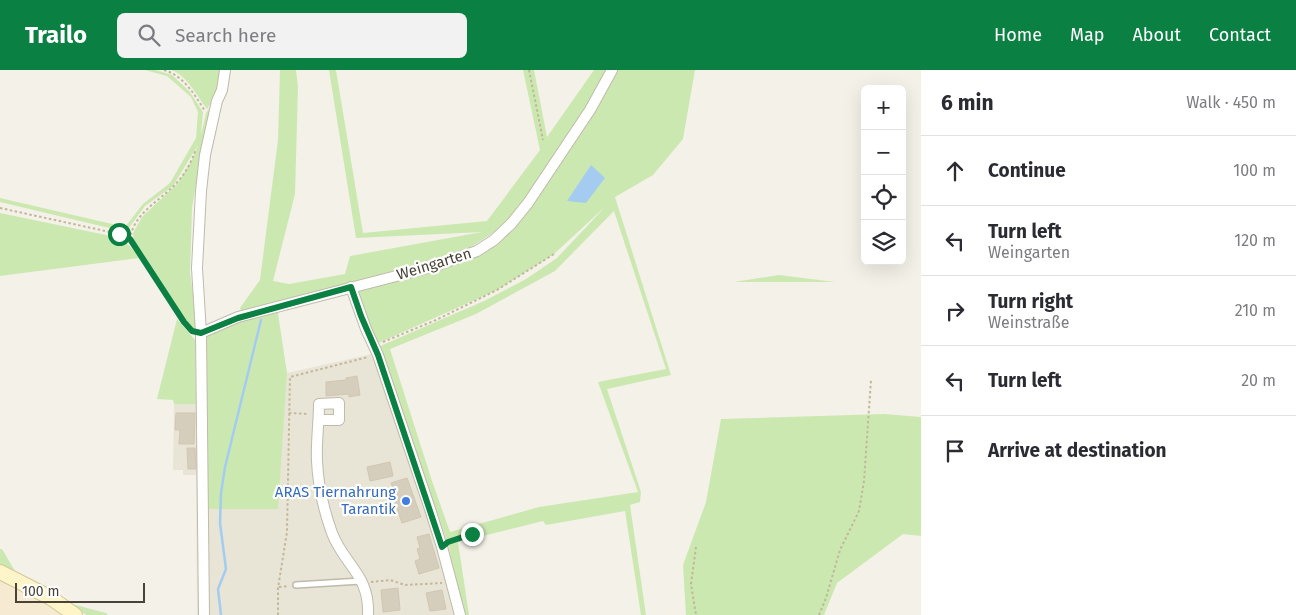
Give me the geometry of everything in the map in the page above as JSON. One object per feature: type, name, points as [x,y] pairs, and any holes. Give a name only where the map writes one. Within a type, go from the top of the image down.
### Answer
[{"type":"main road","points":[[0,572],[51,598],[75,615]]},
{"type":"street","points":[[204,615],[201,333],[197,268],[205,156],[222,90],[225,70]]},
{"type":"street","name":"Weingarten","points":[[201,333],[238,318],[455,260],[494,240],[511,224],[528,203],[590,110],[612,70]]},
{"type":"street","points":[[351,287],[363,322],[376,350],[442,547],[460,615]]},
{"type":"street","points":[[319,417],[317,445],[319,478],[331,531],[338,546],[362,582],[367,594],[368,615]]},
{"type":"lane","points":[[296,585],[362,582]]},
{"type":"path","points":[[164,70],[174,73],[190,89],[206,113]]},
{"type":"path","points":[[529,70],[543,140]]},
{"type":"path","points":[[130,239],[131,231],[138,219],[179,180],[192,160],[197,147]]},
{"type":"path","points":[[0,208],[119,234],[130,239],[184,322],[192,331],[201,333]]},
{"type":"path","points":[[278,615],[278,588],[287,532],[290,376],[376,350],[497,290],[554,254]]},
{"type":"path","points":[[819,615],[840,550],[859,511],[864,482],[871,380]]},
{"type":"path","points":[[288,413],[319,417]]},
{"type":"path","points":[[442,547],[448,542],[472,534]]},
{"type":"path","points":[[696,547],[691,584],[696,615]]},
{"type":"path","points":[[362,582],[390,580],[405,585],[452,582]]},
{"type":"path","points":[[278,588],[296,585]]},
{"type":"shaded area","points":[[372,354],[405,448],[414,446],[449,546],[460,615],[197,615],[196,475],[183,475],[183,470],[173,470],[174,404],[201,404],[277,509],[287,373]]},
{"type":"shaded area","points":[[0,576],[42,599],[64,615],[0,615]]},
{"type":"green space","points":[[145,70],[156,70],[172,75],[189,91],[203,112],[201,135],[206,113],[213,103],[200,160],[192,208],[190,273],[197,321],[195,329],[192,329],[134,242],[133,233],[142,217],[178,183],[192,160],[198,145],[173,186],[145,206],[126,232],[0,202],[0,198],[125,227],[143,204],[170,183],[196,138],[198,112],[191,97],[167,76]]},
{"type":"green space","points":[[172,70],[223,70],[219,90],[207,109],[192,87],[183,77]]},
{"type":"green space","points":[[280,70],[296,70],[298,87],[295,194],[273,281],[289,284],[345,274],[350,256],[482,232],[356,238],[329,70],[336,70],[363,233],[487,221],[540,150],[523,70],[534,70],[547,137],[594,70],[695,70],[683,139],[653,175],[615,197],[671,375],[607,389],[641,492],[640,502],[630,505],[646,615],[641,615],[625,511],[546,525],[543,521],[458,542],[469,615],[460,615],[449,546],[378,347],[484,301],[526,279],[557,258],[605,207],[554,254],[497,290],[374,345],[351,287],[477,250],[511,224],[590,110],[504,226],[471,247],[428,261],[242,313],[240,308],[260,280],[278,140]],"holes":[[[614,211],[666,369],[598,382],[638,492],[539,507],[450,532],[390,349],[476,314],[555,271]]]},
{"type":"green space","points":[[0,213],[111,236],[127,244],[139,258],[0,276]]},
{"type":"green space","points":[[779,275],[835,282],[734,282]]},
{"type":"green space","points":[[277,307],[287,373],[278,509],[203,509],[201,333]]},
{"type":"green space","points":[[177,319],[195,340],[196,404],[174,404],[173,400],[157,399]]},
{"type":"green space","points":[[884,414],[921,417],[921,536],[903,534],[837,583],[824,615],[686,615],[683,565],[706,502],[721,419]]},
{"type":"green space","points":[[0,549],[2,549],[15,571],[0,565]]},
{"type":"green space","points":[[72,604],[106,613],[108,615],[86,615]]},
{"type":"water","points":[[591,165],[605,178],[586,203],[567,201]]},
{"type":"building","points":[[357,376],[360,395],[349,397],[349,394],[326,396],[326,382],[346,380],[346,378]]},
{"type":"building","points":[[176,413],[195,413],[194,444],[179,444],[180,430],[175,430]]},
{"type":"building","points":[[187,448],[195,448],[196,469],[188,469]]},
{"type":"building","points":[[390,462],[393,476],[370,481],[367,467]]},
{"type":"building","points":[[407,478],[421,517],[402,523],[393,496],[396,495],[391,483]]},
{"type":"building","points":[[429,534],[439,568],[419,574],[415,561],[420,559],[417,549],[420,548],[417,537]]},
{"type":"building","points":[[398,588],[400,610],[383,612],[381,590]]},
{"type":"building","points":[[442,590],[446,609],[430,611],[426,593]]},
{"type":"waterway","points":[[221,615],[218,589],[226,569],[220,523],[221,493],[225,467],[261,320]]},
{"type":"place","name":"ARAS Tiernahrung Tarantik","points":[[406,501]]},
{"type":"route","points":[[119,234],[130,239],[184,322],[195,333],[201,333],[238,318],[351,287],[378,355],[442,547],[448,542],[472,534]]}]
